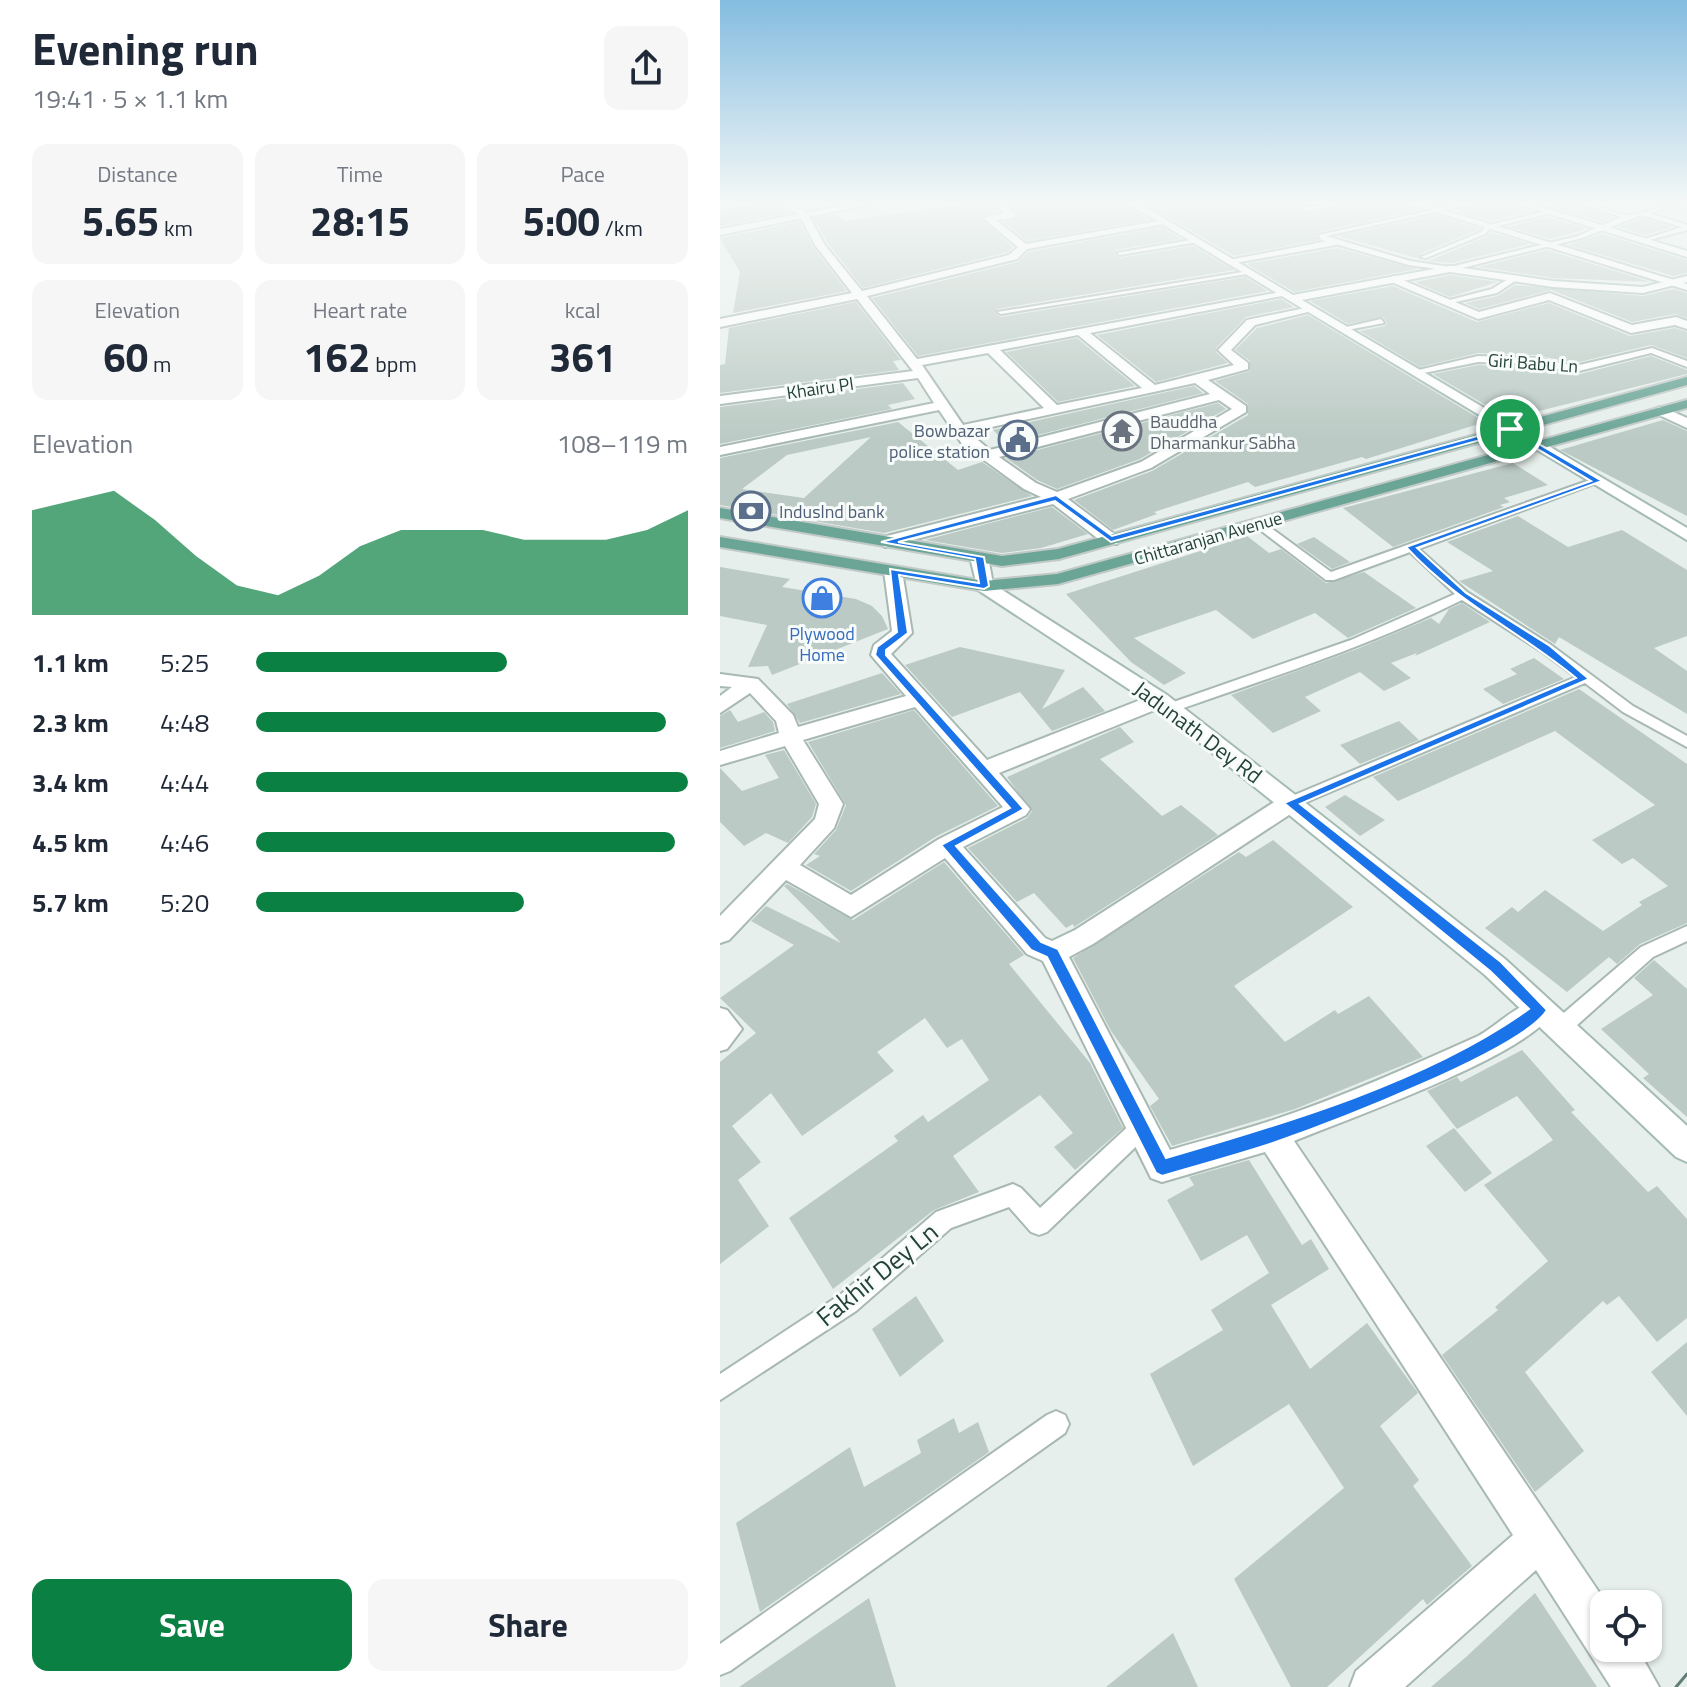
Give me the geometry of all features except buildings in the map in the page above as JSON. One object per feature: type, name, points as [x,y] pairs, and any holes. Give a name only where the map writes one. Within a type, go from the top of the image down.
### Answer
[{"type":"main road","points":[[720,513],[1002,561],[1059,554],[1687,381]]},
{"type":"main road","name":"Chittaranjan Avenue","points":[[720,542],[984,586],[1058,579],[1687,404]]},
{"type":"street","points":[[849,283],[917,368],[967,441],[1030,486],[1056,498],[1111,540]]},
{"type":"street","points":[[720,323],[907,283]]},
{"type":"street","points":[[1265,283],[1687,535]]},
{"type":"street","name":"Khairu Pl","points":[[720,400],[917,368],[991,349],[1081,332],[1370,283]]},
{"type":"street","points":[[1402,283],[1478,316],[1586,287],[1643,290],[1684,283]]},
{"type":"street","name":"Khairu Pl","points":[[1548,283],[1586,287]]},
{"type":"street","points":[[1550,296],[1631,329],[1676,321],[1687,325]]},
{"type":"street","points":[[960,430],[1198,379],[1243,366],[1224,350],[1251,322],[1310,310]]},
{"type":"street","points":[[1081,332],[1152,389]]},
{"type":"street","points":[[991,349],[1052,408]]},
{"type":"street","points":[[885,542],[1056,498],[1146,465],[1241,409],[1198,379]]},
{"type":"street","points":[[989,455],[1221,395]]},
{"type":"street","points":[[720,451],[943,405]]},
{"type":"street","points":[[1662,411],[1687,424]]},
{"type":"street","points":[[979,557],[984,586]]},
{"type":"street","points":[[784,867],[851,907],[947,845],[1018,809],[881,655],[881,649],[902,633],[893,571]]},
{"type":"street","name":"Jadunath Dey Rd","points":[[984,586],[1165,704],[1290,803],[1495,967],[1687,1147]]},
{"type":"street","points":[[720,680],[751,683],[766,696],[786,720],[790,736],[831,804],[826,822],[720,933]]},
{"type":"street","points":[[720,706],[751,683]]},
{"type":"street","points":[[720,758],[918,699]]},
{"type":"street","points":[[982,771],[1165,704]]},
{"type":"street","points":[[1053,953],[1084,937],[1290,803]]},
{"type":"street","points":[[947,845],[1036,946],[1053,953],[1162,1167],[1272,1135],[1412,1080],[1550,1019]]},
{"type":"street","points":[[1272,1135],[1590,1616]]},
{"type":"street","points":[[1372,1687],[1540,1539]]},
{"type":"street","points":[[1620,1662],[1637,1687]]},
{"type":"lane","points":[[1001,312],[1181,283]]},
{"type":"lane","points":[[1446,302],[1494,291],[1508,283]]},
{"type":"lane","points":[[1342,329],[1381,321]]},
{"type":"lane","name":"Giri Babu Ln","points":[[1414,372],[1478,359],[1534,361],[1575,369],[1652,350],[1687,364]]},
{"type":"lane","points":[[1259,524],[1330,577],[1597,481]]},
{"type":"lane","points":[[1411,547],[1463,595],[1546,648],[1583,679],[1628,709],[1687,742]]},
{"type":"lane","points":[[1165,704],[1287,667],[1434,610],[1463,595]]},
{"type":"lane","points":[[1290,803],[1583,679]]},
{"type":"lane","points":[[1550,1019],[1647,952],[1687,933]]},
{"type":"lane","points":[[720,1016],[733,1029],[720,1043]]},
{"type":"lane","name":"Fakhir Dey Ln","points":[[720,1388],[848,1303],[944,1220],[1013,1195],[1039,1224],[1141,1128]]},
{"type":"lane","points":[[720,1661],[1056,1424]]},
{"type":"tram line","points":[[1676,1687],[1687,1674]]},
{"type":"place","name":"Bauddha Dharmankur Sabha","points":[[1122,431]]},
{"type":"place","name":"Bowbazar police station","points":[[1018,440]]},
{"type":"place","name":"Induslnd bank","points":[[751,511]]},
{"type":"place","name":"Plywood Home","points":[[822,598]]},
{"type":"route","points":[[1510,429],[1597,481],[1411,547],[1463,595],[1546,648],[1583,679],[1290,803],[1495,967],[1540,1010],[1495,1042],[1412,1080],[1272,1135],[1162,1167],[1053,953],[1036,946],[947,845],[1018,809],[881,655],[881,649],[902,633],[903,627],[893,571],[984,586],[979,557],[885,542],[1056,498],[1111,540],[1510,429]]}]
